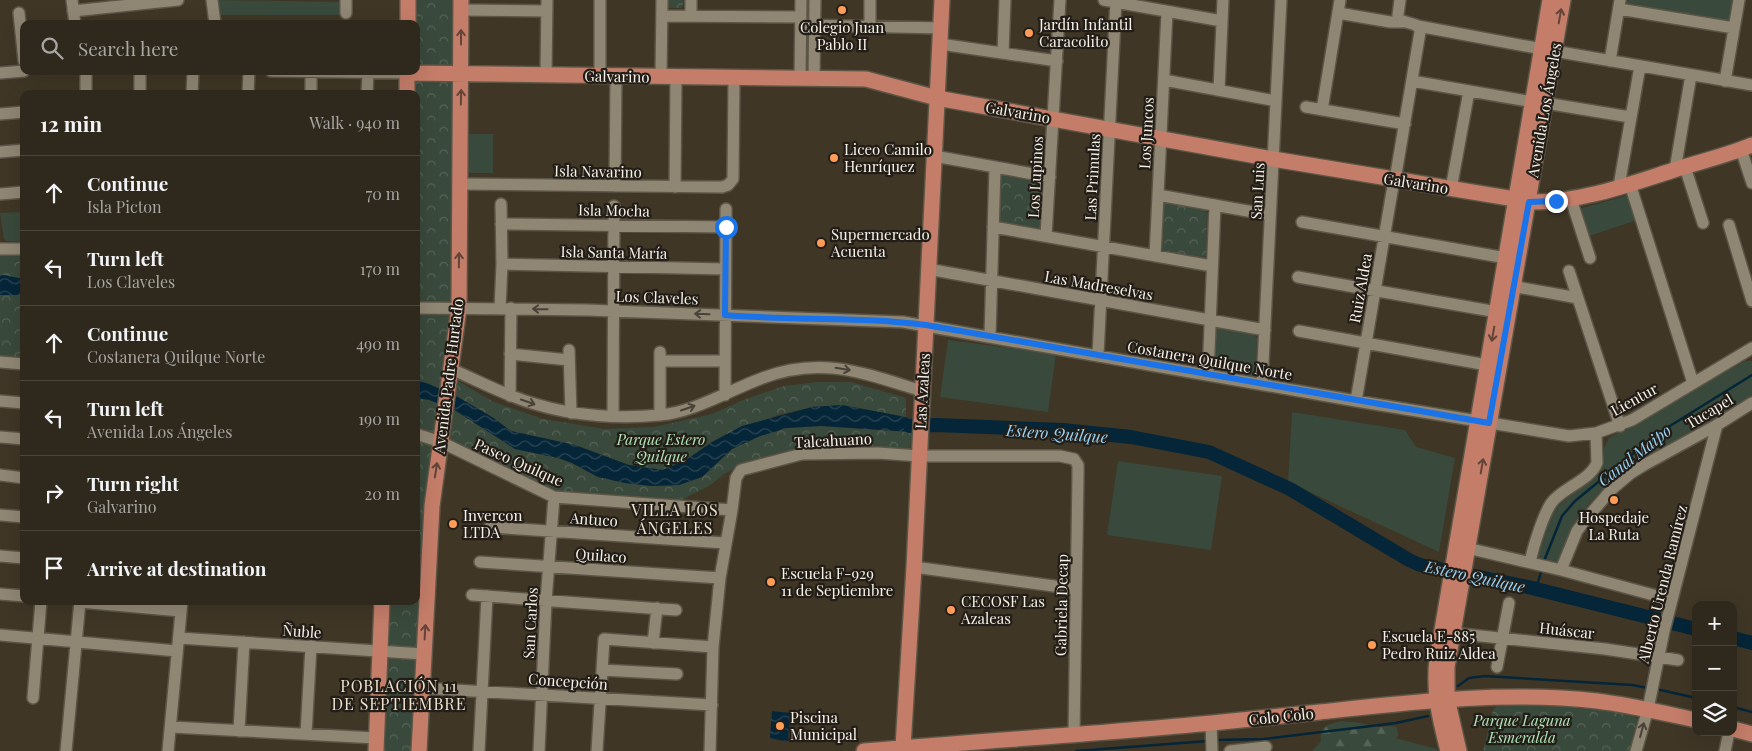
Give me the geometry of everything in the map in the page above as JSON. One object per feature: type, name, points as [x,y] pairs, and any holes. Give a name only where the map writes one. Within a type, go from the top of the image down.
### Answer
[{"type":"main road","points":[[408,0],[408,20]]},
{"type":"main road","name":"Las Azaleas","points":[[903,749],[914,567],[942,0]]},
{"type":"main road","name":"Avenida Los Ángeles","points":[[1548,50],[1550,0]]},
{"type":"main road","name":"Avenida Los Ángeles","points":[[1448,751],[1436,665],[1459,565],[1548,50],[1563,0]]},
{"type":"main road","name":"Avenida Padre Hurtado","points":[[418,751],[432,506],[459,308],[461,5]]},
{"type":"main road","name":"Galvarino","points":[[420,72],[866,78],[937,98],[1273,159],[1522,201],[1548,202],[1571,199],[1680,169],[1747,147]]},
{"type":"main road","points":[[407,90],[408,75]]},
{"type":"main road","name":"Avenida Los Ángeles","points":[[1459,565],[1467,548],[1484,422],[1488,365],[1497,312],[1508,285],[1506,258],[1522,201]]},
{"type":"main road","name":"Avenida Los Ángeles","points":[[1456,581],[1452,633],[1441,699],[1459,751]]},
{"type":"main road","points":[[376,744],[382,605]]},
{"type":"main road","name":"Colo Colo","points":[[864,751],[1211,726],[1441,699],[1496,696],[1597,701],[1650,696],[1692,718]]},
{"type":"main road","points":[[1737,730],[1752,734]]},
{"type":"street","points":[[75,20],[73,6],[178,0]]},
{"type":"street","points":[[212,0],[214,20]]},
{"type":"street","points":[[346,0],[346,13]]},
{"type":"street","points":[[600,0],[600,76]]},
{"type":"street","points":[[662,0],[669,76],[674,186]]},
{"type":"street","points":[[691,0],[691,16]]},
{"type":"street","points":[[801,0],[801,21],[807,78]]},
{"type":"street","points":[[807,78],[815,25],[815,0]]},
{"type":"street","points":[[870,0],[870,26]]},
{"type":"street","points":[[1002,53],[1005,0]]},
{"type":"street","name":"Los Lupinos","points":[[1046,236],[1060,0]]},
{"type":"street","points":[[1104,0],[1222,21]]},
{"type":"street","points":[[1219,90],[1223,0]]},
{"type":"street","name":"San Luis","points":[[1262,384],[1281,0]]},
{"type":"street","points":[[1322,110],[1340,0]]},
{"type":"street","points":[[1400,0],[1398,18],[1402,22]]},
{"type":"street","points":[[1725,81],[1739,0]]},
{"type":"street","name":"Las Primulas","points":[[1098,355],[1116,1]]},
{"type":"street","points":[[1610,61],[1619,4],[1734,28]]},
{"type":"street","points":[[461,5],[547,6],[546,75]]},
{"type":"street","name":"Los Juncos","points":[[1155,256],[1167,12]]},
{"type":"street","points":[[1338,12],[1752,85]]},
{"type":"street","points":[[19,13],[20,23]]},
{"type":"street","points":[[662,16],[801,21],[815,25],[941,28]]},
{"type":"street","name":"Ruiz Aldea","points":[[1356,401],[1405,124],[1420,32],[1418,26]]},
{"type":"street","points":[[940,44],[1056,61]]},
{"type":"street","points":[[1640,66],[1630,117],[1624,185],[1693,383]]},
{"type":"street","points":[[0,73],[20,71]]},
{"type":"street","points":[[86,75],[86,90]]},
{"type":"street","points":[[140,75],[140,90]]},
{"type":"street","points":[[192,75],[192,90]]},
{"type":"street","points":[[248,75],[248,90]]},
{"type":"street","points":[[311,75],[311,90]]},
{"type":"street","points":[[367,90],[368,75]]},
{"type":"street","points":[[1691,75],[1680,169],[1703,223]]},
{"type":"street","points":[[615,186],[616,76]]},
{"type":"street","name":"Isla Navarino","points":[[460,184],[722,187],[733,179],[734,77]]},
{"type":"street","points":[[1164,80],[1276,101]]},
{"type":"street","points":[[1412,81],[1630,117]]},
{"type":"street","points":[[1451,189],[1468,91]]},
{"type":"street","points":[[1306,107],[1405,124]]},
{"type":"street","points":[[0,114],[20,112]]},
{"type":"street","points":[[1747,147],[1752,183]]},
{"type":"street","points":[[0,152],[20,150]]},
{"type":"street","points":[[934,156],[1050,177]]},
{"type":"street","points":[[990,336],[995,167]]},
{"type":"street","points":[[0,194],[20,192]]},
{"type":"street","points":[[1158,195],[1270,214]]},
{"type":"street","points":[[1571,199],[1590,258]]},
{"type":"street","points":[[501,204],[502,264],[510,354],[510,396]]},
{"type":"street","points":[[1208,375],[1215,205]]},
{"type":"street","points":[[613,416],[614,206]]},
{"type":"street","points":[[725,395],[726,209]]},
{"type":"street","points":[[1302,222],[1506,258]]},
{"type":"street","name":"Isla Mocha","points":[[501,224],[726,227]]},
{"type":"street","points":[[1729,225],[1752,300]]},
{"type":"street","points":[[993,227],[1212,266]]},
{"type":"street","points":[[0,247],[20,248]]},
{"type":"street","name":"Isla Santa María","points":[[502,264],[725,269]]},
{"type":"street","name":"Las Madreselvas","points":[[928,269],[1265,330]]},
{"type":"street","points":[[1569,271],[1620,426]]},
{"type":"street","points":[[1298,277],[1497,312]]},
{"type":"street","points":[[1508,285],[1578,298]]},
{"type":"street","name":"Los Claveles","points":[[420,308],[615,311],[868,320],[926,325]]},
{"type":"street","name":"Costanera Quilque Norte","points":[[926,325],[1484,422]]},
{"type":"street","points":[[1298,331],[1488,365]]},
{"type":"street","name":"Lientur","points":[[1484,422],[1562,435],[1578,436],[1596,433],[1620,426],[1632,420],[1752,348]]},
{"type":"street","points":[[510,354],[569,355],[571,413]]},
{"type":"street","points":[[660,415],[660,356],[725,361]]},
{"type":"street","points":[[0,362],[20,364]]},
{"type":"street","points":[[450,376],[534,404],[571,413],[613,416],[674,413],[725,395],[759,379],[782,371],[807,367],[839,368],[871,374],[922,391]]},
{"type":"street","points":[[0,400],[20,402]]},
{"type":"street","name":"Tucapel","points":[[1561,570],[1578,531],[1591,512],[1631,472],[1717,425],[1752,403]]},
{"type":"street","name":"Alberto Urenda Ramírez","points":[[1636,751],[1664,631],[1717,425]]},
{"type":"street","points":[[1530,562],[1550,506],[1557,497],[1587,476],[1596,466],[1596,433]]},
{"type":"street","name":"Paseo Quilque","points":[[420,435],[440,442],[554,497],[732,510]]},
{"type":"street","points":[[0,437],[20,439]]},
{"type":"street","name":"Talcahuano","points":[[710,751],[713,647],[720,578],[736,478],[741,470],[802,454],[878,453],[919,456],[1060,456],[1074,459],[1078,465],[1078,476]]},
{"type":"street","points":[[0,475],[20,478]]},
{"type":"street","name":"Gabriela Decap","points":[[1074,735],[1078,476]]},
{"type":"street","name":"San Carlos","points":[[539,751],[548,566],[554,497]]},
{"type":"street","points":[[0,515],[20,517]]},
{"type":"street","name":"Antuco","points":[[490,527],[726,543]]},
{"type":"street","points":[[1467,548],[1530,562],[1672,600]]},
{"type":"street","points":[[0,556],[20,558]]},
{"type":"street","name":"Quilaco","points":[[480,562],[720,578]]},
{"type":"street","points":[[914,567],[1076,589]]},
{"type":"street","points":[[0,594],[20,596]]},
{"type":"street","points":[[472,595],[676,610]]},
{"type":"street","points":[[478,751],[487,596]]},
{"type":"street","points":[[1497,667],[1509,603]]},
{"type":"street","points":[[32,698],[41,605]]},
{"type":"street","points":[[66,751],[80,605]]},
{"type":"street","points":[[162,605],[182,606],[168,751]]},
{"type":"street","points":[[654,643],[657,608]]},
{"type":"street","name":"Huáscar","points":[[1452,633],[1605,649],[1678,660]]},
{"type":"street","points":[[0,635],[178,651]]},
{"type":"street","name":"Ñuble","points":[[179,638],[424,654]]},
{"type":"street","points":[[597,751],[604,639],[713,647]]},
{"type":"street","points":[[239,731],[244,642]]},
{"type":"street","points":[[306,734],[311,646]]},
{"type":"street","points":[[602,670],[676,674]]},
{"type":"street","name":"Concepción","points":[[421,688],[712,705]]},
{"type":"street","points":[[1211,726],[1212,747]]},
{"type":"street","points":[[170,727],[306,734],[376,744]]},
{"type":"street","points":[[1725,751],[1729,736]]},
{"type":"street","points":[[1230,751],[1264,749]]},
{"type":"green space","points":[[216,0],[340,2],[341,15],[219,15]]},
{"type":"green space","points":[[413,0],[458,0],[455,68],[420,68],[420,20],[413,20]]},
{"type":"green space","points":[[667,0],[684,0],[682,8],[670,8],[667,6]]},
{"type":"green space","points":[[1625,0],[1735,0],[1731,21],[1728,25],[1627,8]]},
{"type":"green space","points":[[453,79],[452,303],[420,303],[420,90],[412,90],[415,80]]},
{"type":"green space","points":[[469,134],[493,134],[493,173],[468,173]]},
{"type":"green space","points":[[1005,172],[1042,180],[1044,186],[1043,228],[1033,230],[1020,229],[999,221],[1001,176]]},
{"type":"green space","points":[[1629,195],[1637,220],[1589,236],[1579,209]]},
{"type":"green space","points":[[1167,200],[1204,207],[1207,214],[1206,256],[1196,258],[1183,257],[1170,254],[1161,249],[1163,203]]},
{"type":"green space","points":[[20,212],[20,242],[4,239],[0,213]]},
{"type":"green space","points":[[20,255],[20,278],[0,276],[0,256]]},
{"type":"green space","points":[[0,295],[20,295],[20,360],[0,359]]},
{"type":"green space","points":[[420,310],[448,313],[451,315],[436,434],[433,435],[420,430]]},
{"type":"green space","points":[[1219,327],[1254,334],[1257,339],[1256,372],[1253,377],[1222,372],[1214,367],[1214,328]]},
{"type":"green space","points":[[948,340],[1056,354],[1048,412],[940,397]]},
{"type":"green space","points":[[1745,361],[1752,361],[1752,396],[1620,472],[1589,504],[1576,521],[1557,563],[1537,558],[1552,514],[1558,506],[1604,466],[1604,448],[1609,438]]},
{"type":"green space","name":"Parque Estero Quilque","points":[[458,381],[494,402],[543,419],[605,429],[654,427],[712,414],[743,400],[784,386],[817,382],[851,382],[906,398],[906,417],[842,405],[812,407],[777,415],[712,442],[686,460],[663,470],[629,465],[575,445],[511,431],[492,417],[456,396]]},
{"type":"green space","name":"Parque Estero Quilque","points":[[453,409],[515,449],[558,458],[598,477],[651,486],[679,485],[702,477],[732,449],[760,436],[787,428],[821,426],[912,432],[910,450],[892,451],[871,446],[804,446],[740,466],[724,474],[709,486],[683,499],[637,500],[556,494],[448,441]]},
{"type":"green space","points":[[1292,412],[1405,430],[1416,447],[1455,458],[1439,552],[1288,482]]},
{"type":"green space","points":[[420,440],[433,445],[421,640],[417,649],[390,647],[388,640],[390,605],[420,605]]},
{"type":"green space","points":[[1118,461],[1222,476],[1211,550],[1107,535]]},
{"type":"green space","points":[[389,657],[416,658],[418,661],[415,751],[383,751],[387,660]]},
{"type":"green space","name":"Parque Laguna Esmeralda","points":[[1501,704],[1556,706],[1628,713],[1638,719],[1629,751],[1483,751],[1493,710]]},
{"type":"green space","points":[[1337,722],[1354,722],[1381,727],[1393,727],[1397,728],[1398,736],[1369,751],[1328,751],[1321,744],[1321,734],[1325,727]]},
{"type":"green space","points":[[1380,734],[1437,749],[1437,751],[1312,751],[1324,738]]},
{"type":"water","points":[[0,276],[20,278],[20,295],[0,295]]},
{"type":"water","points":[[420,381],[456,396],[492,417],[511,431],[575,445],[629,465],[663,470],[686,460],[712,442],[742,426],[812,407],[842,405],[911,418],[912,432],[821,426],[787,428],[760,436],[732,449],[702,477],[679,485],[651,486],[598,477],[558,458],[515,449],[453,409],[420,399]]},
{"type":"water","name":"Piscina Municipal","points":[[772,711],[790,713],[788,742],[770,738]]},
{"type":"waterway","name":"Canal Maipo","points":[[1544,561],[1562,516],[1575,501],[1657,434],[1752,375]]},
{"type":"waterway","name":"Estero Quilque","points":[[910,426],[937,425],[1062,430],[1131,437],[1209,452],[1290,489],[1420,565],[1528,587],[1692,628]]},
{"type":"waterway","points":[[1536,589],[1541,572]]},
{"type":"waterway","name":"Estero Quilque","points":[[1737,639],[1752,643]]},
{"type":"waterway","points":[[1458,686],[1469,678],[1485,676],[1632,685],[1648,688]]},
{"type":"waterway","points":[[1656,689],[1692,697]]},
{"type":"waterway","points":[[1737,708],[1752,712]]},
{"type":"waterway","points":[[1216,740],[1264,739],[1396,723],[1428,716]]},
{"type":"waterway","points":[[1076,751],[1208,741]]},
{"type":"place","name":"Colegio Juan Pablo II","points":[[842,10]]},
{"type":"place","name":"Jardín Infantil Caracolito","points":[[1029,33]]},
{"type":"place","name":"Liceo Camilo Henríquez","points":[[834,158]]},
{"type":"place","name":"Supermercado Acuenta","points":[[821,243]]},
{"type":"place","name":"Hospedaje La Ruta","points":[[1614,500]]},
{"type":"place","name":"Invercon LTDA","points":[[453,524]]},
{"type":"place","name":"Escuela F-929 11 de Septiembre","points":[[771,582]]},
{"type":"place","name":"CECOSF Las Azaleas","points":[[951,610]]},
{"type":"place","name":"Escuela E-885 Pedro Ruiz Aldea","points":[[1372,645]]},
{"type":"place","name":"Piscina Municipal","points":[[780,726]]},
{"type":"district","name":"VILLA LOS ÁNGELES","points":[[675,518]]},
{"type":"district","name":"POBLACIÓN 11 DE SEPTIEMBRE","points":[[399,694]]},
{"type":"route","points":[[726,227],[725,315],[868,320],[926,325],[1489,423],[1529,202],[1556,201]]}]
